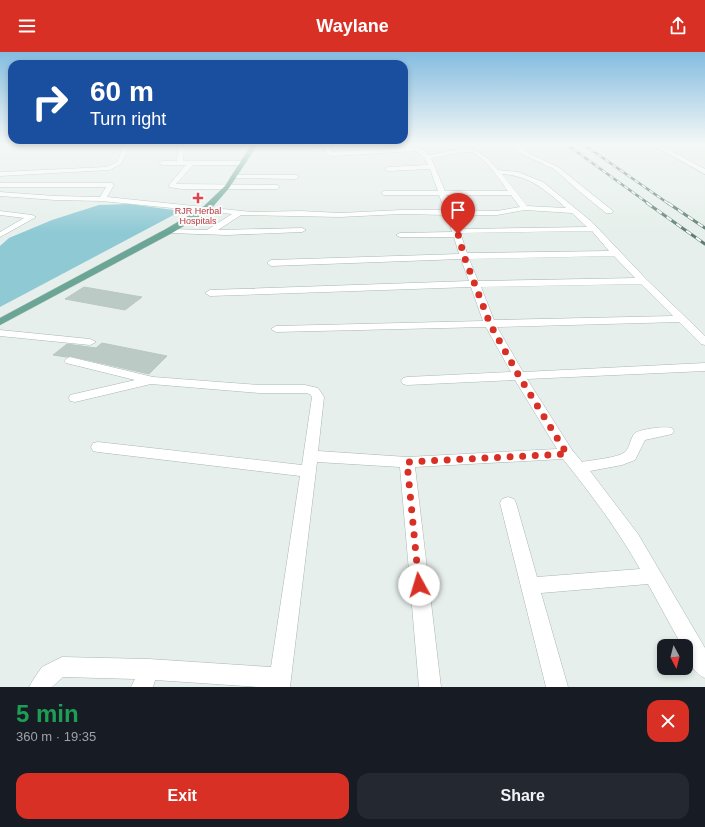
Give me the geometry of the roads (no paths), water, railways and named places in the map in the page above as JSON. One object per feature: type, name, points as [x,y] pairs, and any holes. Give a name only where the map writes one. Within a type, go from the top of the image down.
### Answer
[{"type":"main road","points":[[0,322],[169,231],[206,209],[227,187],[236,174]]},
{"type":"street","points":[[0,174],[14,174]]},
{"type":"street","points":[[0,177],[8,174]]},
{"type":"street","points":[[102,199],[117,174]]},
{"type":"street","points":[[182,174],[171,186],[277,187]]},
{"type":"street","points":[[435,174],[490,324],[519,376],[567,454],[600,494],[632,539],[705,666]]},
{"type":"street","points":[[497,174],[525,208]]},
{"type":"street","points":[[518,174],[538,181],[574,211],[594,229],[643,281],[705,342]]},
{"type":"street","points":[[562,174],[582,191],[609,211]]},
{"type":"street","points":[[234,177],[296,177]]},
{"type":"street","points":[[0,185],[114,179]]},
{"type":"street","points":[[384,193],[512,193]]},
{"type":"street","points":[[0,194],[55,198],[102,199],[206,209],[238,214],[302,213],[340,215],[401,212],[497,213],[525,208],[574,211]]},
{"type":"street","points":[[0,213],[32,217],[0,235]]},
{"type":"street","points":[[208,233],[238,214]]},
{"type":"street","points":[[400,235],[594,229]]},
{"type":"street","points":[[169,231],[208,233],[302,230]]},
{"type":"street","points":[[271,263],[464,256],[616,253]]},
{"type":"street","points":[[210,293],[475,284],[643,281]]},
{"type":"street","points":[[276,329],[681,319]]},
{"type":"street","points":[[0,333],[90,342]]},
{"type":"street","points":[[40,687],[45,678],[53,670],[62,667],[146,678],[279,683],[310,464],[318,396],[314,392],[305,390],[259,389],[153,381],[70,362]]},
{"type":"street","points":[[407,381],[705,367]]},
{"type":"street","points":[[75,398],[153,381]]},
{"type":"street","points":[[578,468],[622,460],[630,456],[640,437],[668,431]]},
{"type":"street","points":[[98,447],[310,464],[407,462],[567,454]]},
{"type":"street","points":[[407,462],[430,687]]},
{"type":"street","points":[[508,503],[557,687]]},
{"type":"street","points":[[531,586],[653,576]]},
{"type":"water","points":[[129,204],[181,211],[0,307],[0,246],[9,238],[52,220],[99,205]]},
{"type":"railway","points":[[607,174],[649,204]]},
{"type":"railway","points":[[625,174],[669,204]]},
{"type":"railway","points":[[647,203],[705,244]]},
{"type":"railway","points":[[668,203],[705,228]]},
{"type":"place","name":"RJR Herbal Hospitals","points":[[198,198]]}]
